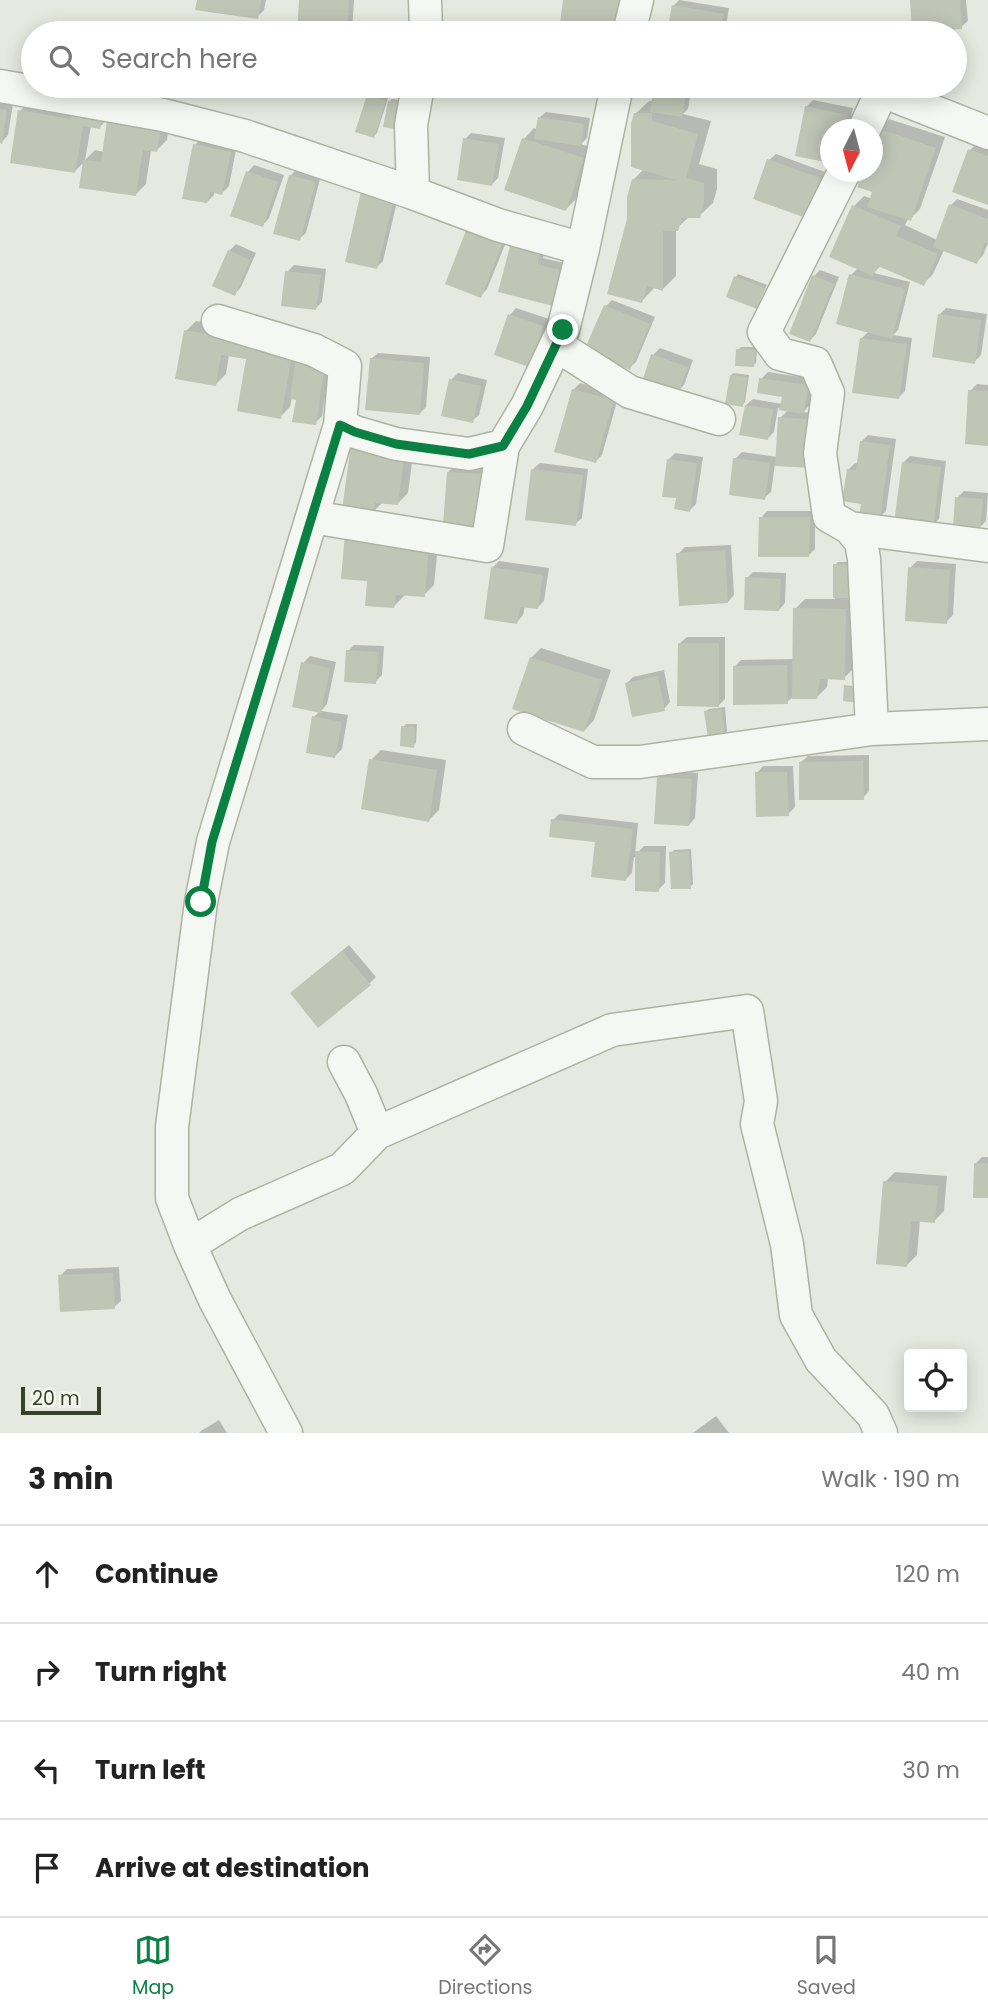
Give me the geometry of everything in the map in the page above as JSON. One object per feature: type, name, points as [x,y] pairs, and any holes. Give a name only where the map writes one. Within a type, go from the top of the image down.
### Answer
[{"type":"street","points":[[425,0],[426,21]]},
{"type":"street","points":[[632,21],[637,0]]},
{"type":"street","points":[[0,86],[21,90]]},
{"type":"street","points":[[67,98],[163,115],[245,136],[498,225],[583,249]]},
{"type":"street","points":[[413,193],[411,125],[416,98]]},
{"type":"street","points":[[312,517],[487,546],[503,446],[527,406],[563,330],[614,98]]},
{"type":"street","points":[[869,119],[880,98]]},
{"type":"street","points":[[900,98],[988,133]]},
{"type":"street","points":[[839,182],[764,332],[780,354],[815,363],[828,393],[820,453],[830,516],[850,528],[861,542],[872,729]]},
{"type":"street","points":[[218,321],[314,350],[345,366],[340,425],[212,842],[201,902],[172,1127],[172,1198],[215,1300],[286,1433]]},
{"type":"street","points":[[556,345],[630,392],[719,419]]},
{"type":"street","points":[[340,425],[396,444],[469,454],[503,446]]},
{"type":"street","points":[[850,528],[988,546]]},
{"type":"street","points":[[524,729],[593,762],[640,762],[872,729],[988,724]]},
{"type":"street","points":[[190,1245],[240,1214],[342,1168],[377,1133],[612,1030],[747,1011],[761,1101],[757,1124],[787,1244],[796,1315],[821,1360],[873,1415],[881,1433]]},
{"type":"street","points":[[344,1062],[377,1133]]},
{"type":"building","points":[[197,0],[261,0],[258,19],[195,10]]},
{"type":"building","points":[[299,0],[349,0],[348,21],[298,21]]},
{"type":"building","points":[[563,0],[635,0],[632,21],[560,21]]},
{"type":"building","points":[[910,0],[960,0],[961,21],[911,21]]},
{"type":"building","points":[[672,5],[724,14],[723,21],[669,21]]},
{"type":"building","points":[[366,98],[386,101],[374,138],[355,132]]},
{"type":"building","points":[[652,98],[685,98],[682,117],[650,112]]},
{"type":"building","points":[[388,101],[413,105],[408,131],[383,127]]},
{"type":"building","points":[[805,106],[847,115],[846,119],[820,119],[820,161],[795,156]]},
{"type":"building","points":[[73,107],[103,112],[100,129],[83,126],[75,173],[10,163],[18,110],[71,119]]},
{"type":"building","points":[[0,109],[7,110],[2,144],[0,143]]},
{"type":"building","points":[[108,113],[162,121],[157,152],[143,150],[136,196],[79,188],[83,160],[101,162]]},
{"type":"building","points":[[634,113],[652,113],[652,121],[698,134],[686,178],[704,183],[704,203],[700,218],[682,218],[678,231],[663,231],[663,291],[647,286],[642,303],[607,294],[627,219],[627,197],[632,179],[676,180],[631,167],[631,124]]},
{"type":"building","points":[[538,117],[584,124],[581,146],[534,139]]},
{"type":"building","points":[[883,130],[936,148],[911,221],[867,207],[872,192],[857,187],[859,182],[883,182]]},
{"type":"building","points":[[463,138],[499,144],[492,186],[457,180]]},
{"type":"building","points":[[522,138],[584,158],[566,211],[504,190]]},
{"type":"building","points":[[193,144],[231,152],[222,195],[210,192],[207,203],[182,199]]},
{"type":"building","points":[[968,149],[988,156],[988,205],[952,192]]},
{"type":"building","points":[[767,159],[820,178],[806,218],[753,199]]},
{"type":"building","points":[[246,171],[278,182],[263,227],[230,216]]},
{"type":"building","points":[[289,175],[316,182],[300,241],[273,234]]},
{"type":"building","points":[[362,187],[395,195],[377,269],[345,262]]},
{"type":"building","points":[[949,204],[988,219],[988,244],[985,243],[977,264],[933,247]]},
{"type":"building","points":[[852,205],[901,226],[896,236],[938,254],[924,286],[878,266],[873,276],[829,257]]},
{"type":"building","points":[[467,228],[503,242],[481,298],[445,284]]},
{"type":"building","points":[[511,242],[541,250],[538,264],[562,271],[553,306],[498,292]]},
{"type":"building","points":[[228,250],[250,260],[235,296],[212,286]]},
{"type":"building","points":[[285,271],[321,275],[316,310],[281,306]]},
{"type":"building","points":[[849,274],[905,289],[892,339],[836,324]]},
{"type":"building","points":[[812,275],[834,284],[810,342],[789,334]]},
{"type":"building","points":[[734,276],[765,288],[757,309],[726,297]]},
{"type":"building","points":[[604,305],[650,324],[630,370],[584,351]]},
{"type":"building","points":[[508,314],[543,326],[529,367],[494,355]]},
{"type":"building","points":[[938,314],[981,320],[975,364],[932,357]]},
{"type":"building","points":[[184,330],[293,349],[281,419],[237,411],[246,359],[221,355],[216,386],[175,379]]},
{"type":"building","points":[[860,338],[907,344],[899,399],[852,393]]},
{"type":"building","points":[[736,349],[755,350],[754,367],[735,366]]},
{"type":"building","points":[[651,354],[688,367],[678,394],[642,382]]},
{"type":"building","points":[[296,358],[325,363],[316,425],[292,422],[296,400],[290,399]]},
{"type":"building","points":[[370,358],[424,363],[420,415],[365,410]]},
{"type":"building","points":[[730,375],[747,377],[743,407],[725,404]]},
{"type":"building","points":[[759,378],[808,385],[804,414],[779,410],[782,397],[757,393]]},
{"type":"building","points":[[449,379],[481,386],[473,423],[441,416]]},
{"type":"building","points":[[572,389],[614,400],[596,463],[554,452]]},
{"type":"building","points":[[968,390],[988,391],[988,446],[965,444]]},
{"type":"building","points":[[745,405],[773,409],[768,440],[739,435]]},
{"type":"building","points":[[778,417],[817,420],[813,468],[775,466]]},
{"type":"building","points":[[860,441],[890,445],[880,519],[859,516],[861,504],[842,501],[847,469],[856,470]]},
{"type":"building","points":[[351,443],[405,450],[398,505],[375,503],[373,515],[342,511]]},
{"type":"building","points":[[733,458],[770,463],[765,500],[729,495]]},
{"type":"building","points":[[667,459],[697,463],[690,512],[674,509],[676,498],[662,497]]},
{"type":"building","points":[[902,462],[941,467],[933,528],[894,523]]},
{"type":"building","points":[[531,469],[583,475],[576,526],[525,520]]},
{"type":"building","points":[[447,472],[481,474],[477,528],[443,525]]},
{"type":"building","points":[[955,497],[983,499],[980,529],[953,527]]},
{"type":"building","points":[[759,517],[810,517],[809,557],[758,557]]},
{"type":"building","points":[[345,533],[429,544],[425,597],[396,595],[394,608],[365,606],[367,581],[341,579]]},
{"type":"building","points":[[725,550],[728,603],[679,606],[676,553]]},
{"type":"building","points":[[833,564],[851,564],[852,598],[833,598]]},
{"type":"building","points":[[491,567],[543,575],[538,609],[520,607],[517,624],[484,619]]},
{"type":"building","points":[[908,567],[950,570],[947,624],[905,621]]},
{"type":"building","points":[[745,577],[781,579],[779,611],[744,610]]},
{"type":"building","points":[[793,608],[846,609],[845,680],[820,679],[817,699],[792,699]]},
{"type":"building","points":[[678,643],[719,643],[719,707],[677,706]]},
{"type":"building","points":[[346,650],[378,652],[376,684],[344,682]]},
{"type":"building","points":[[530,657],[602,680],[584,732],[512,709]]},
{"type":"building","points":[[301,662],[330,668],[321,713],[292,707]]},
{"type":"building","points":[[787,665],[788,704],[733,705],[733,666]]},
{"type":"building","points":[[658,676],[665,711],[632,717],[625,683]]},
{"type":"building","points":[[844,685],[860,687],[859,703],[843,701]]},
{"type":"building","points":[[722,709],[725,736],[708,738],[704,711]]},
{"type":"building","points":[[312,716],[342,722],[335,758],[306,753]]},
{"type":"building","points":[[401,726],[415,727],[414,748],[400,746]]},
{"type":"building","points":[[369,759],[437,770],[429,822],[361,809]]},
{"type":"building","points":[[863,761],[864,800],[799,800],[799,762]]},
{"type":"building","points":[[755,772],[787,772],[789,816],[756,817]]},
{"type":"building","points":[[657,777],[692,779],[689,826],[654,824]]},
{"type":"building","points":[[551,819],[633,829],[626,881],[591,877],[595,842],[549,837]]},
{"type":"building","points":[[635,851],[660,852],[659,892],[635,891]]},
{"type":"building","points":[[689,851],[691,889],[671,889],[669,852]]},
{"type":"building","points":[[342,951],[371,985],[318,1028],[290,993]]},
{"type":"building","points":[[974,1163],[988,1163],[988,1198],[973,1198]]},
{"type":"building","points":[[883,1181],[938,1186],[935,1223],[911,1221],[907,1267],[876,1264]]},
{"type":"building","points":[[113,1273],[115,1309],[60,1312],[58,1275]]},
{"type":"route","points":[[201,902],[212,842],[340,425],[396,444],[469,454],[503,446],[527,406],[563,330]]}]
